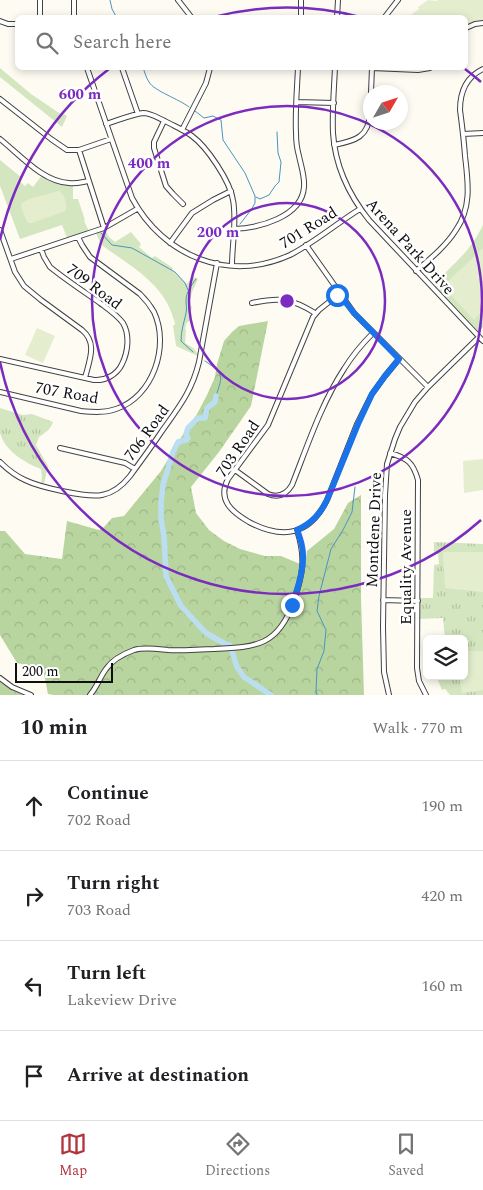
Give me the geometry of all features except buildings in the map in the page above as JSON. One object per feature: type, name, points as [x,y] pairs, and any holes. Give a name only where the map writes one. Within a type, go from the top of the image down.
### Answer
[{"type":"street","points":[[40,0],[40,15]]},
{"type":"street","points":[[74,0],[74,15]]},
{"type":"street","points":[[178,0],[190,15]]},
{"type":"street","points":[[301,0],[301,15]]},
{"type":"street","points":[[338,0],[338,15]]},
{"type":"street","points":[[386,15],[398,0]]},
{"type":"street","points":[[0,21],[15,24]]},
{"type":"street","points":[[468,27],[475,24],[483,24]]},
{"type":"street","points":[[416,271],[451,238],[466,211],[469,188],[460,110],[461,94],[470,78],[483,69]]},
{"type":"street","name":"701 Road","points":[[88,70],[128,189],[138,209],[150,226],[170,243],[194,256],[217,263],[232,265],[245,266],[267,263],[289,255],[360,209]]},
{"type":"street","points":[[123,70],[138,114]]},
{"type":"street","points":[[182,130],[206,83],[209,70]]},
{"type":"street","points":[[234,229],[257,227],[270,223],[291,210],[302,198],[304,186],[296,134],[298,70]]},
{"type":"street","name":"Arena Park Drive","points":[[335,70],[333,134],[338,162],[345,182],[360,209],[369,220],[483,341]]},
{"type":"street","points":[[371,85],[372,70]]},
{"type":"street","points":[[0,99],[62,148],[78,150],[111,139]]},
{"type":"street","points":[[297,102],[334,103]]},
{"type":"street","points":[[106,124],[138,114],[148,114],[182,130],[204,148],[226,179],[234,201],[232,265]]},
{"type":"street","points":[[164,121],[154,142],[154,148],[166,186],[183,204]]},
{"type":"street","points":[[334,145],[352,141],[365,130]]},
{"type":"street","points":[[463,134],[483,133]]},
{"type":"street","points":[[0,139],[49,178],[58,182],[70,183],[89,181]]},
{"type":"street","points":[[78,150],[104,228]]},
{"type":"street","points":[[170,243],[192,213],[231,191]]},
{"type":"street","points":[[10,259],[104,228],[138,209]]},
{"type":"street","points":[[0,230],[15,272],[24,286],[87,334],[92,348],[85,378]]},
{"type":"street","name":"707 Road","points":[[0,392],[82,411],[102,412],[126,405],[140,394],[152,376],[160,342],[154,312],[140,294],[90,257],[78,237]]},
{"type":"street","points":[[306,245],[354,313],[428,387]]},
{"type":"street","name":"709 Road","points":[[0,359],[94,380],[104,379],[112,375],[122,364],[126,350],[124,325],[118,317],[50,267],[41,249]]},
{"type":"street","name":"706 Road","points":[[0,462],[16,475],[34,484],[86,495],[101,495],[115,490],[126,480],[192,387],[199,362],[217,263]]},
{"type":"street","name":"703 Road","points":[[297,530],[271,532],[258,527],[232,511],[228,505],[224,490],[235,470],[268,425],[315,313],[339,294]]},
{"type":"street","points":[[252,304],[270,299],[280,299],[299,304],[315,313]]},
{"type":"street","points":[[235,470],[272,496],[280,496],[287,492],[292,485],[336,381],[352,356],[373,333]]},
{"type":"street","name":"Montdene Drive","points":[[389,695],[384,672],[383,600],[385,478],[390,452],[400,427],[415,402],[478,337]]},
{"type":"street","points":[[90,695],[105,669],[117,658],[134,650],[142,648],[170,650],[235,648],[254,645],[267,640],[278,632],[286,619],[296,593],[302,569],[302,546],[297,530],[313,521],[322,510],[372,394],[399,359]]},
{"type":"street","points":[[60,448],[125,463],[135,469]]},
{"type":"street","name":"Equality Avenue","points":[[390,452],[407,460],[414,468],[418,480],[417,668],[419,681],[426,695]]},
{"type":"street","points":[[383,600],[418,601]]},
{"type":"street","points":[[0,678],[12,687],[31,695]]},
{"type":"green space","points":[[428,0],[483,0],[483,20],[468,24],[468,15],[411,15],[419,9],[418,7]]},
{"type":"green space","points":[[0,68],[31,94],[62,115],[67,116],[62,127],[0,77]]},
{"type":"green space","points":[[0,160],[22,178],[19,181],[25,186],[28,183],[33,187],[42,175],[73,184],[73,199],[78,199],[84,221],[90,233],[68,240],[62,225],[20,239],[0,186]]},
{"type":"green space","points":[[59,191],[65,200],[65,211],[32,223],[27,222],[21,207],[22,203],[29,199]]},
{"type":"green space","points":[[483,225],[483,327],[476,334],[431,286],[466,251]]},
{"type":"green space","points":[[104,228],[109,237],[115,242],[131,232],[141,244],[139,247],[152,258],[155,256],[173,268],[172,270],[187,284],[193,277],[198,279],[189,305],[192,307],[189,322],[187,322],[185,329],[185,343],[193,348],[200,357],[176,346],[173,325],[175,325],[175,322],[167,303],[152,283],[103,246],[95,231]]},
{"type":"green space","points":[[483,248],[483,310],[474,320],[443,286]]},
{"type":"green space","points":[[268,321],[251,406],[219,452],[191,487],[196,513],[209,530],[224,541],[240,549],[265,556],[281,556],[305,566],[307,551],[334,529],[348,503],[361,495],[361,598],[364,695],[48,694],[43,669],[17,663],[0,635],[0,531],[5,531],[25,554],[62,559],[67,521],[99,530],[112,518],[124,516],[161,471],[197,414],[215,377],[224,341],[239,326]]},
{"type":"green space","points":[[37,328],[55,336],[43,363],[25,355]]},
{"type":"green space","points":[[0,408],[23,415],[32,414],[53,422],[49,429],[39,437],[36,445],[48,466],[44,484],[41,483],[41,469],[16,456],[6,445],[0,433]]},
{"type":"green space","points":[[483,459],[483,490],[464,493],[463,461]]},
{"type":"green space","points":[[434,542],[483,544],[483,695],[450,695],[445,689],[442,690],[438,680],[468,680],[468,635],[445,635],[443,618],[418,619],[418,598],[433,598],[434,565],[439,564],[438,554],[434,554]]},
{"type":"green space","points":[[443,552],[483,552],[483,592],[445,588]]},
{"type":"green space","points":[[468,651],[483,651],[483,690],[462,693],[460,680],[468,680]]},
{"type":"green space","points":[[0,681],[14,691],[23,695],[0,695]]},
{"type":"waterway","points":[[110,0],[115,15]]},
{"type":"waterway","points":[[144,70],[152,85],[189,107]]},
{"type":"waterway","points":[[195,111],[204,118],[213,116],[221,120],[223,140],[245,173],[255,196],[255,203],[240,224]]},
{"type":"waterway","points":[[256,197],[260,199],[269,195],[279,182],[281,162],[278,153],[277,132]]},
{"type":"waterway","points":[[101,233],[112,245],[132,248],[175,272],[185,283],[188,290]]},
{"type":"waterway","points":[[193,352],[181,341],[181,337],[187,295],[196,279]]},
{"type":"waterway","points":[[205,361],[219,372],[221,379],[216,396]]},
{"type":"waterway","points":[[216,396],[215,402],[207,408],[205,418],[198,418],[188,428],[186,434],[188,438],[178,442],[163,485],[161,519],[164,536],[166,576],[181,606],[206,633],[230,645],[237,667],[244,677],[271,695]]},
{"type":"waterway","points":[[317,695],[317,669],[324,651],[326,630],[317,611],[319,596],[331,549],[352,512],[355,487]]},
{"type":"route","points":[[292,605],[300,580],[303,559],[302,546],[297,530],[313,521],[322,510],[372,394],[399,359],[354,313],[339,294],[337,295]]}]
